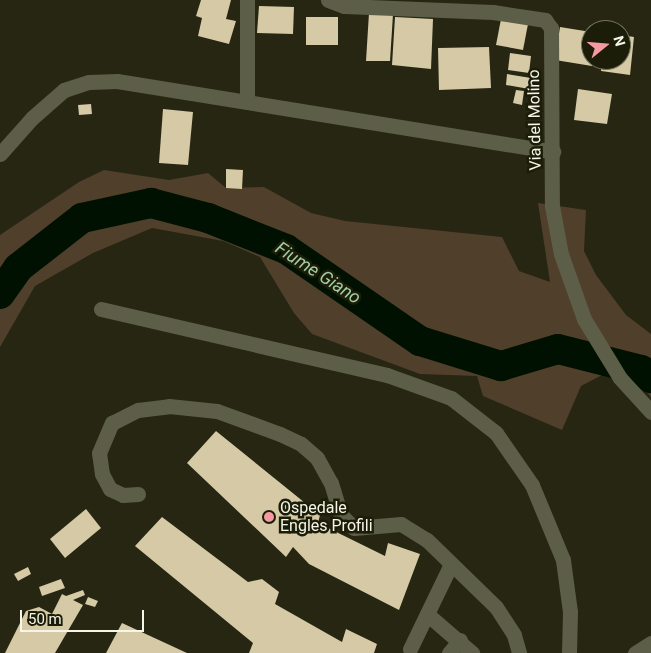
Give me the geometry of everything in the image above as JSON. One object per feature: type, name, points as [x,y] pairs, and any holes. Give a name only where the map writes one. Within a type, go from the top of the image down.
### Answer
[{"type":"street","points":[[247,0],[247,102]]},
{"type":"street","name":"Via del Molino","points":[[328,0],[344,6],[493,12],[545,20],[551,28],[552,206],[561,254],[584,319],[620,378],[651,412]]},
{"type":"street","points":[[0,154],[32,118],[64,90],[89,82],[117,81],[553,152]]},
{"type":"street","points":[[101,309],[387,375],[451,398],[496,433],[532,485],[564,560],[570,612],[569,653]]},
{"type":"street","points":[[138,494],[123,495],[110,489],[102,474],[99,453],[112,423],[138,410],[169,406],[216,411],[280,434],[301,444],[317,458],[331,483],[341,515],[354,528],[401,524],[427,540],[496,607],[514,635],[519,653]]},
{"type":"street","points":[[410,649],[451,564]]},
{"type":"street","points":[[427,614],[460,640],[472,653]]},
{"type":"street","points":[[449,653],[460,640]]},
{"type":"street","points":[[635,653],[651,643]]},
{"type":"shaded area","points":[[104,170],[169,180],[208,173],[226,188],[264,187],[311,213],[345,221],[502,237],[519,271],[550,282],[538,203],[586,210],[584,251],[596,275],[626,315],[651,334],[651,397],[636,380],[606,373],[581,386],[562,430],[483,396],[477,376],[420,374],[312,334],[294,313],[260,257],[223,241],[152,228],[93,253],[35,286],[0,347],[0,235],[79,182]]},
{"type":"building","points":[[201,0],[231,0],[226,19],[236,21],[229,44],[198,36],[202,18],[196,16]]},
{"type":"building","points":[[259,6],[294,7],[293,34],[257,33]]},
{"type":"building","points":[[369,13],[393,14],[390,61],[366,61]]},
{"type":"building","points":[[306,17],[338,17],[338,45],[306,45]]},
{"type":"building","points":[[395,17],[433,19],[431,69],[392,65]]},
{"type":"building","points":[[501,19],[528,24],[523,50],[496,45]]},
{"type":"building","points":[[560,27],[581,30],[581,64],[555,60]]},
{"type":"building","points":[[631,37],[634,37],[631,66]]},
{"type":"building","points":[[489,47],[491,88],[439,90],[438,48]]},
{"type":"building","points":[[510,53],[531,56],[529,73],[508,70]]},
{"type":"building","points":[[601,70],[631,70],[630,75]]},
{"type":"building","points":[[507,74],[537,79],[535,90],[506,85]]},
{"type":"building","points":[[578,89],[612,94],[607,124],[574,120]]},
{"type":"building","points":[[516,90],[524,91],[522,105],[513,103]]},
{"type":"building","points":[[91,104],[92,114],[79,115],[78,105]]},
{"type":"building","points":[[163,109],[193,112],[188,165],[159,163]]},
{"type":"building","points":[[226,169],[243,170],[242,189],[226,188]]},
{"type":"building","points":[[216,431],[320,515],[318,523],[385,556],[388,543],[420,554],[399,610],[309,564],[293,547],[286,557],[187,463]]},
{"type":"building","points":[[86,509],[101,528],[65,558],[50,539]]},
{"type":"building","points":[[162,517],[248,582],[262,579],[279,592],[275,604],[342,642],[346,629],[377,644],[374,653],[249,653],[253,643],[135,546]]},
{"type":"building","points":[[28,567],[31,574],[18,581],[14,574]]},
{"type":"building","points":[[61,579],[65,588],[42,596],[39,587]]},
{"type":"building","points":[[83,590],[85,595],[73,600],[83,605],[55,653],[5,653],[26,611],[39,607],[52,614],[62,594],[66,596]]},
{"type":"building","points":[[88,597],[98,601],[95,607],[85,604]]},
{"type":"building","points":[[122,623],[187,653],[106,653]]},
{"type":"waterway","name":"Fiume Giano","points":[[0,294],[18,268],[82,218],[151,203],[208,218],[286,249],[420,341],[501,366],[558,349],[641,370],[651,378]]},
{"type":"place","name":"Ospedale Engles Profili","points":[[269,517]]}]
